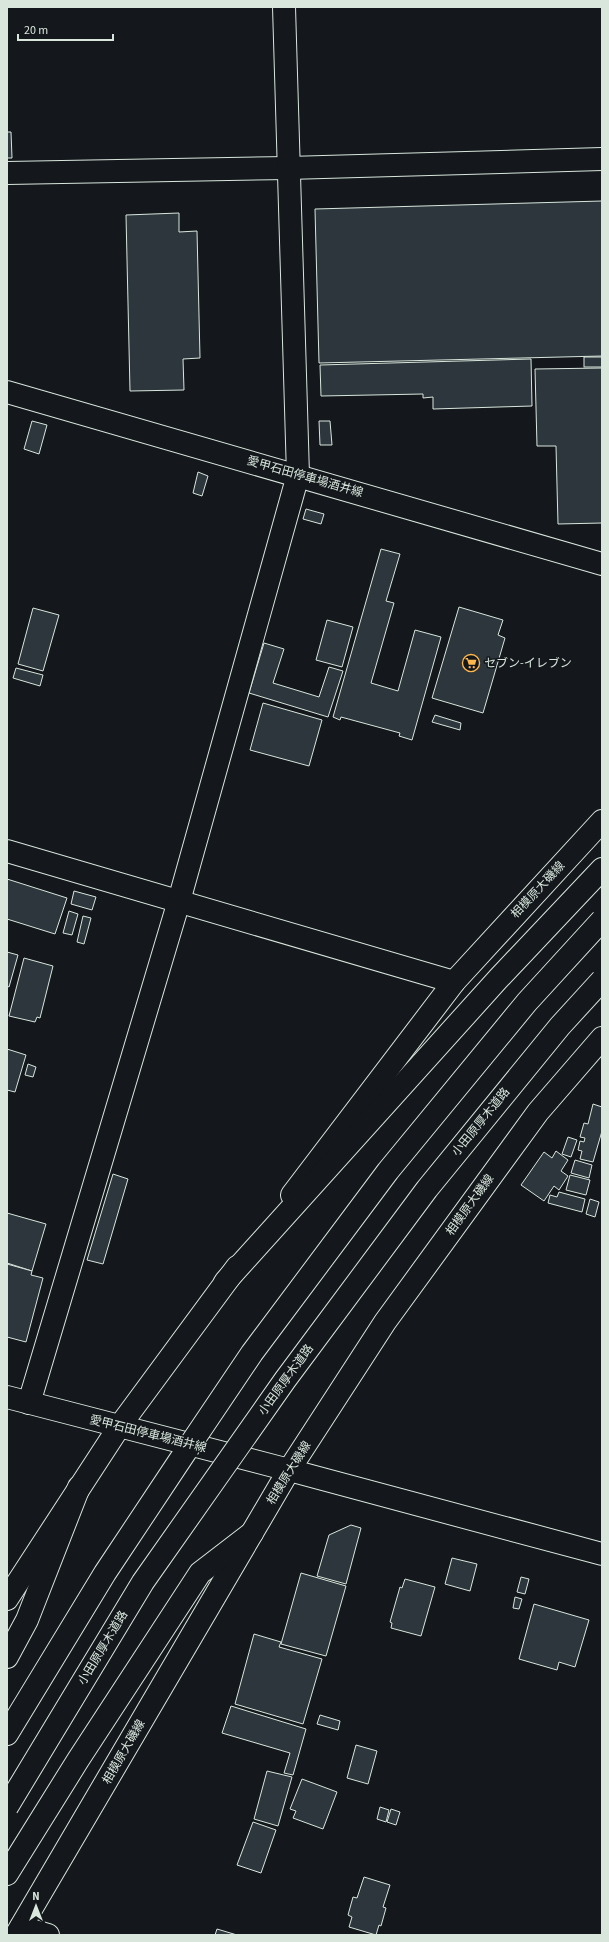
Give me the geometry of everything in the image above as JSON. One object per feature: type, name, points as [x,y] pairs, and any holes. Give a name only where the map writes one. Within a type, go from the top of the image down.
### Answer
[{"type":"main road","points":[[29,1402],[179,901],[298,475],[284,7]]},
{"type":"main road","points":[[7,173],[288,168],[602,159]]},
{"type":"main road","name":"愛甲石田停車場酒井線","points":[[7,392],[602,564]]},
{"type":"main road","name":"相模原大磯線","points":[[7,1598],[119,1427],[226,1282],[454,982],[602,821]]},
{"type":"main road","points":[[7,851],[454,982]]},
{"type":"main road","points":[[226,1282],[498,979],[602,869]]},
{"type":"main road","points":[[7,1734],[105,1573],[257,1346],[388,1171],[527,1002],[602,920]]},
{"type":"main road","name":"小田原厚木道路","points":[[7,1807],[143,1582],[285,1380],[427,1189],[560,1026],[602,980]]},
{"type":"main road","name":"相模原大磯線","points":[[18,1931],[289,1470],[385,1322],[538,1112],[602,1038]]},
{"type":"main road","name":"愛甲石田停車場酒井線","points":[[7,1397],[289,1470],[602,1554]]},
{"type":"main road","points":[[7,1657],[27,1620],[79,1487]]},
{"type":"main road","points":[[7,1874],[78,1760],[200,1573],[252,1534]]},
{"type":"main road","points":[[18,1931],[48,1935]]},
{"type":"building","points":[[7,132],[11,132],[12,158],[7,158]]},
{"type":"building","points":[[602,201],[602,356],[319,363],[315,209]]},
{"type":"building","points":[[179,213],[179,232],[197,231],[200,358],[183,359],[184,390],[130,391],[126,215]]},
{"type":"building","points":[[584,357],[602,357],[602,367],[584,367]]},
{"type":"building","points":[[531,359],[532,406],[433,409],[433,397],[423,398],[423,394],[321,396],[320,365]]},
{"type":"building","points":[[602,368],[602,523],[558,524],[556,446],[537,446],[535,369]]},
{"type":"building","points":[[32,421],[47,425],[39,454],[24,449]]},
{"type":"building","points":[[319,421],[330,421],[332,445],[320,445]]},
{"type":"building","points":[[198,472],[208,476],[202,496],[193,493]]},
{"type":"building","points":[[306,509],[324,514],[321,524],[303,519]]},
{"type":"building","points":[[381,549],[400,554],[386,601],[394,603],[371,683],[398,691],[415,630],[441,637],[412,740],[399,736],[400,733],[341,717],[340,720],[333,717]]},
{"type":"building","points":[[459,607],[503,620],[498,635],[505,638],[483,713],[432,698]]},
{"type":"building","points":[[33,608],[59,615],[43,671],[18,664]]},
{"type":"building","points":[[327,620],[353,627],[342,667],[316,660]]},
{"type":"building","points":[[264,643],[284,649],[273,683],[319,697],[329,667],[343,671],[328,717],[249,693]]},
{"type":"building","points":[[16,668],[43,675],[40,686],[13,678]]},
{"type":"building","points":[[263,703],[322,720],[309,766],[250,750]]},
{"type":"building","points":[[435,715],[461,723],[460,730],[432,722]]},
{"type":"building","points":[[7,879],[67,898],[55,934],[7,919]]},
{"type":"building","points":[[74,891],[96,897],[92,910],[71,904]]},
{"type":"building","points":[[69,911],[78,914],[72,935],[63,933]]},
{"type":"building","points":[[83,916],[91,918],[84,944],[77,942]]},
{"type":"building","points":[[7,952],[18,955],[9,987],[7,986]]},
{"type":"building","points":[[24,958],[53,966],[40,1018],[37,1017],[35,1022],[9,1016]]},
{"type":"building","points":[[7,1049],[26,1055],[15,1092],[7,1090]]},
{"type":"building","points":[[28,1064],[36,1067],[33,1077],[25,1075]]},
{"type":"building","points":[[593,1104],[602,1107],[602,1131],[593,1162],[580,1159],[582,1151],[578,1150],[580,1141],[584,1142],[585,1138],[580,1137],[584,1123],[588,1124]]},
{"type":"building","points":[[568,1137],[577,1140],[571,1157],[562,1154]]},
{"type":"building","points":[[556,1151],[568,1160],[561,1171],[568,1176],[559,1190],[554,1186],[544,1201],[521,1185],[544,1152],[552,1158]]},
{"type":"building","points":[[575,1160],[592,1165],[589,1178],[571,1173]]},
{"type":"building","points":[[113,1174],[128,1179],[103,1264],[87,1260]]},
{"type":"building","points":[[570,1175],[590,1180],[586,1195],[566,1190]]},
{"type":"building","points":[[559,1192],[585,1199],[582,1212],[548,1203],[550,1195],[557,1197]]},
{"type":"building","points":[[590,1199],[599,1202],[595,1217],[586,1214]]},
{"type":"building","points":[[7,1213],[46,1224],[32,1271],[7,1263]]},
{"type":"building","points":[[7,1264],[32,1271],[31,1275],[43,1278],[26,1342],[7,1337]]},
{"type":"building","points":[[351,1525],[361,1528],[346,1584],[317,1576],[329,1535]]},
{"type":"building","points":[[452,1558],[477,1564],[470,1591],[445,1584]]},
{"type":"building","points":[[301,1573],[346,1586],[326,1656],[281,1644]]},
{"type":"building","points":[[521,1577],[529,1579],[525,1594],[517,1592]]},
{"type":"building","points":[[405,1579],[435,1587],[421,1636],[391,1628],[392,1623],[390,1622],[400,1587],[402,1588]]},
{"type":"building","points":[[515,1597],[522,1599],[519,1609],[513,1608]]},
{"type":"building","points":[[534,1604],[589,1620],[575,1667],[559,1662],[557,1670],[519,1659]]},
{"type":"building","points":[[254,1634],[281,1642],[279,1647],[322,1659],[303,1724],[235,1704]]},
{"type":"building","points":[[231,1706],[306,1729],[293,1775],[284,1773],[290,1753],[222,1733]]},
{"type":"building","points":[[320,1715],[340,1721],[338,1730],[317,1724]]},
{"type":"building","points":[[356,1745],[377,1751],[368,1784],[347,1778]]},
{"type":"building","points":[[267,1771],[292,1777],[278,1826],[254,1819]]},
{"type":"building","points":[[302,1779],[337,1792],[323,1829],[293,1818],[296,1811],[290,1809]]},
{"type":"building","points":[[380,1807],[389,1810],[386,1822],[377,1819]]},
{"type":"building","points":[[391,1809],[400,1812],[396,1825],[387,1822]]},
{"type":"building","points":[[253,1822],[276,1830],[261,1873],[237,1865]]},
{"type":"building","points":[[364,1877],[390,1885],[383,1907],[386,1908],[381,1926],[379,1925],[376,1935],[349,1927],[352,1917],[348,1915],[353,1897],[357,1898]]},
{"type":"building","points":[[217,1929],[237,1935],[215,1935]]},
{"type":"place","name":"セブン-イレブン","points":[[471,663]]}]
